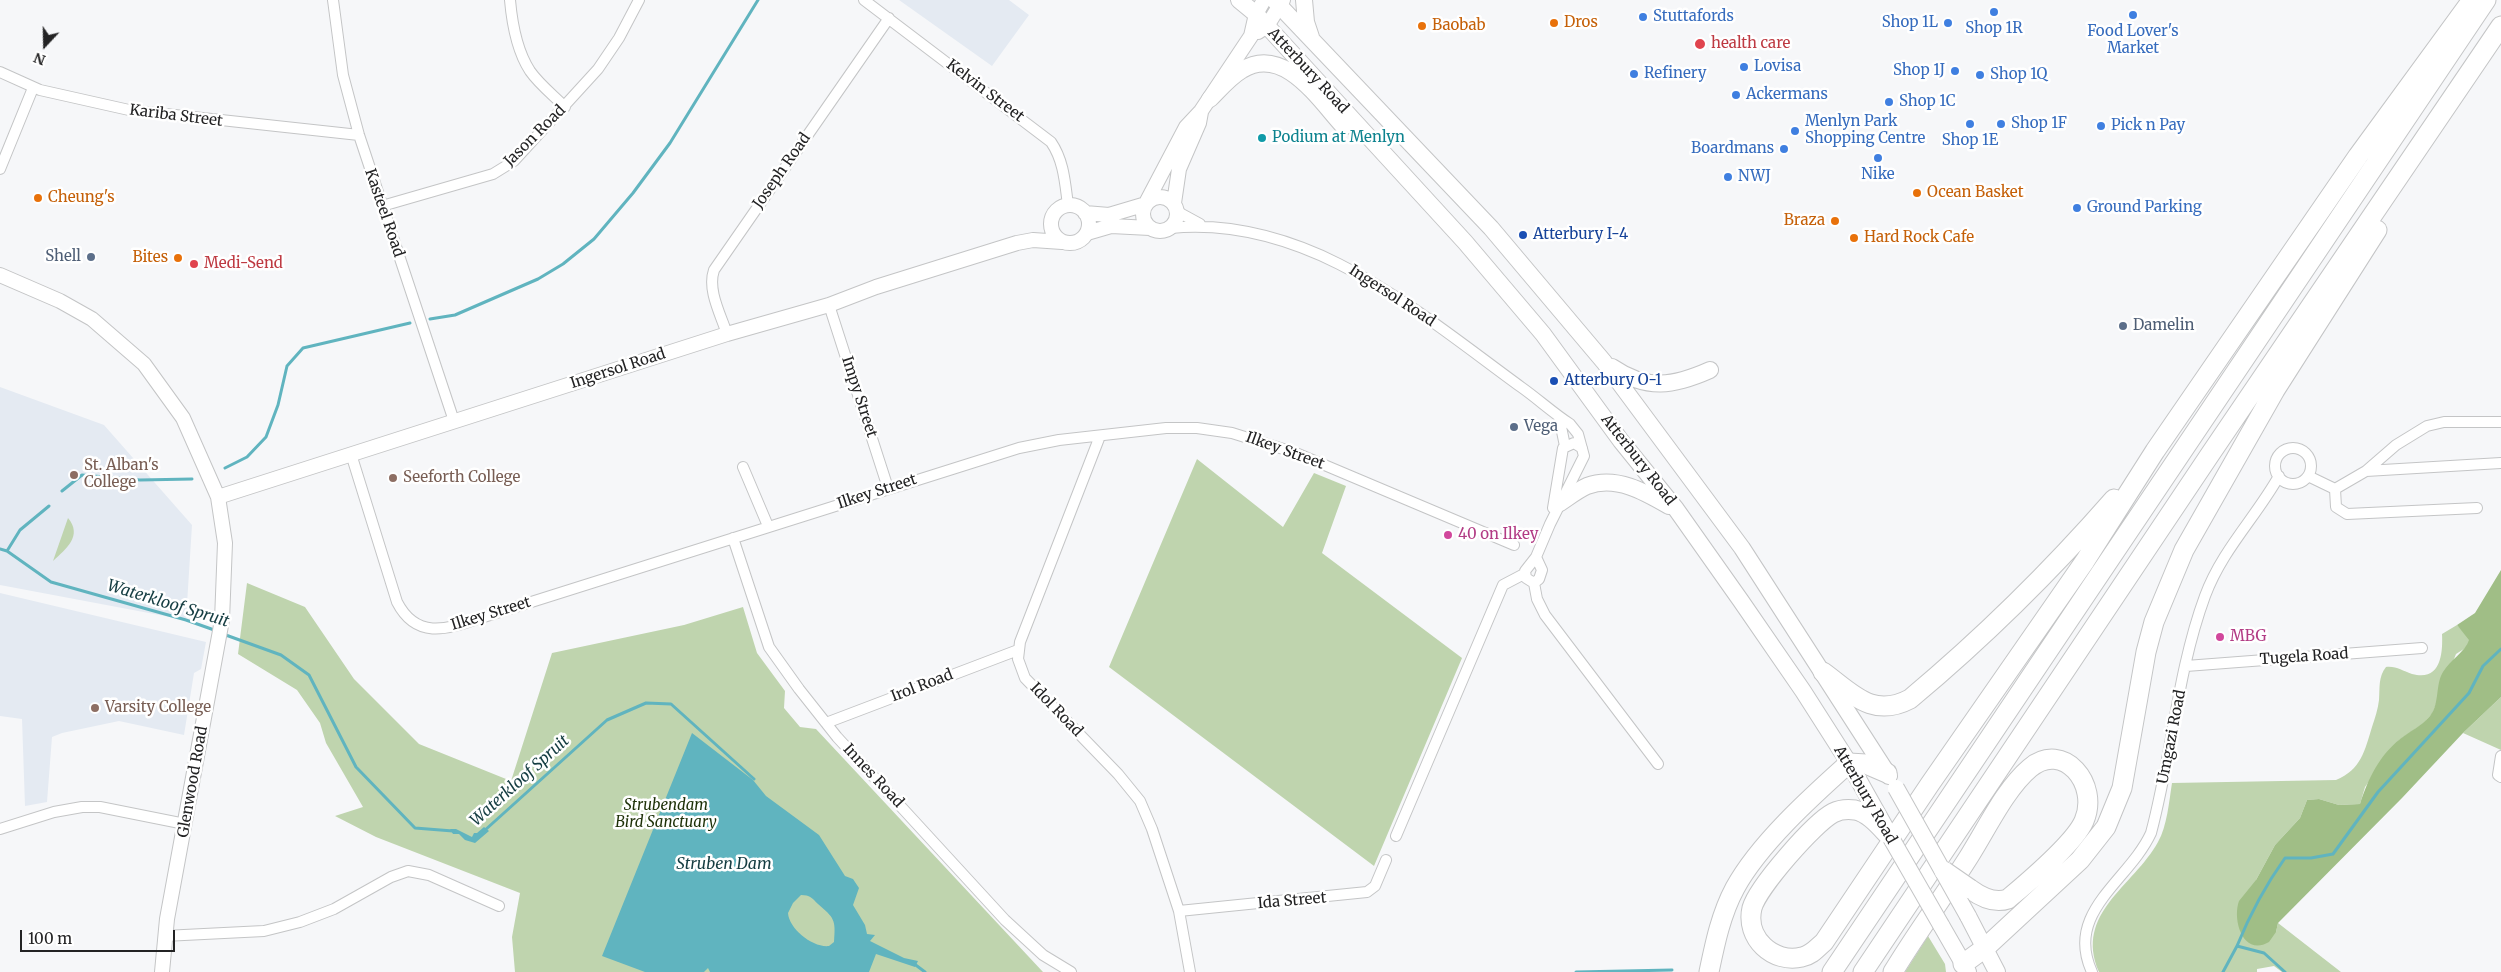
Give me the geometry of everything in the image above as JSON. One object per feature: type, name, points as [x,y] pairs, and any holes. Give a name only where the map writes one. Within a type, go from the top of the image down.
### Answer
[{"type":"highway","points":[[1891,838],[1870,812],[1847,810],[1831,814],[1818,824],[1762,888],[1752,908],[1752,930],[1763,946],[1770,952],[1793,958],[1804,957],[1824,942],[1930,784],[2085,562],[2155,451],[2370,140],[2472,0]]},
{"type":"highway","points":[[1832,972],[2486,0]]},
{"type":"highway","points":[[1864,972],[2501,26]]},
{"type":"highway","points":[[1966,968],[2080,860],[2106,827],[2122,788],[2150,637],[2184,550],[2275,390],[2386,216],[2423,140]]},
{"type":"highway","points":[[1822,672],[1872,705],[1888,707],[1898,705],[1910,699],[1997,622],[2043,577],[2155,451]]},
{"type":"highway","points":[[1893,972],[2000,807],[2030,768],[2047,760],[2058,761],[2080,774],[2088,788],[2088,809],[2078,832],[2008,899],[2002,901],[1990,900],[1970,889],[1944,871]]},
{"type":"highway","points":[[1709,972],[1724,911],[1750,865],[1822,787],[1849,763],[1866,764],[1892,781]]},
{"type":"highway","points":[[1878,972],[1904,912]]},
{"type":"main road","name":"Atterbury Road","points":[[1239,0],[1260,7],[1267,26],[1431,204],[1543,334],[1621,440],[1676,509],[1803,691],[1849,763],[1870,812]]},
{"type":"main road","points":[[1304,0],[1306,22],[1312,39]]},
{"type":"main road","name":"Atterbury Road","points":[[1279,2],[1492,228],[1604,362],[1742,548],[1892,781],[1944,871],[1997,972]]},
{"type":"main road","points":[[1206,105],[1246,67],[1270,63],[1282,66],[1297,77],[1400,183],[1416,197],[1431,204]]},
{"type":"main road","points":[[1604,362],[1622,374],[1652,384],[1678,383],[1710,370]]},
{"type":"main road","points":[[1560,503],[1588,486],[1610,483],[1624,484],[1676,509]]},
{"type":"main road","name":"Atterbury Road","points":[[1891,838],[1966,968]]},
{"type":"street","name":"Kasteel Road","points":[[333,0],[342,68],[358,135],[454,421]]},
{"type":"street","points":[[510,0],[514,24],[526,63],[534,75],[565,107]]},
{"type":"street","name":"Jason Road","points":[[382,206],[502,169],[514,161],[565,107],[612,50],[639,0]]},
{"type":"street","name":"Kelvin Street","points":[[864,0],[1051,142],[1060,160],[1068,205]]},
{"type":"street","points":[[1251,36],[1267,26],[1279,2]]},
{"type":"street","points":[[1150,228],[1143,220],[1146,203],[1176,143],[1190,121],[1206,105],[1251,36],[1260,7]]},
{"type":"street","name":"Joseph Road","points":[[727,334],[712,289],[714,270],[889,18]]},
{"type":"street","name":"Kariba Street","points":[[0,72],[33,88],[129,110],[358,135]]},
{"type":"street","points":[[0,169],[33,88]]},
{"type":"street","points":[[1171,228],[1177,218],[1179,169],[1206,105]]},
{"type":"street","name":"Ingersol Road","points":[[1017,243],[1050,221],[1056,210],[1068,205],[1080,208],[1085,212],[1109,215],[1162,196],[1201,225]]},
{"type":"street","points":[[1085,212],[1089,224],[1087,233]]},
{"type":"street","points":[[1050,221],[1053,234],[1062,242]]},
{"type":"street","name":"Ingersol Road","points":[[218,497],[727,334],[829,305],[876,287],[1017,243],[1033,240],[1075,243],[1087,233],[1111,226],[1150,228],[1161,232],[1171,228],[1201,225],[1238,230],[1280,240],[1344,265],[1406,303],[1543,403],[1574,429],[1582,448]]},
{"type":"street","name":"Glenwood Road","points":[[0,275],[51,297],[92,319],[144,364],[184,418],[218,497],[225,543],[222,620],[164,936],[162,972]]},
{"type":"street","name":"Impy Street","points":[[829,305],[888,488]]},
{"type":"street","points":[[1559,417],[1565,446]]},
{"type":"street","points":[[2335,489],[2366,471],[2396,445],[2434,424],[2501,422]]},
{"type":"street","name":"Ilkey Street","points":[[351,454],[397,602],[409,619],[428,629],[438,629],[466,622],[1020,448],[1100,436],[1183,428],[1242,436],[1296,453],[1514,545]]},
{"type":"street","points":[[1018,650],[1100,436]]},
{"type":"street","points":[[1396,836],[1503,585],[1524,574],[1528,565],[1536,557],[1550,524],[1584,456],[1582,448],[1574,443],[1565,446],[1561,451],[1562,460],[1550,524]]},
{"type":"street","points":[[2293,448],[2308,455],[2311,466],[2308,476],[2299,483],[2288,482],[2279,476],[2275,466],[2279,455],[2293,448]]},
{"type":"street","points":[[1562,460],[1569,465],[1580,463]]},
{"type":"street","points":[[2366,471],[2501,463]]},
{"type":"street","points":[[743,467],[768,526]]},
{"type":"street","name":"Umgazi Road","points":[[2092,972],[2085,947],[2088,924],[2101,900],[2138,856],[2151,833],[2186,666],[2206,594],[2221,563],[2244,526],[2266,499],[2279,476]]},
{"type":"street","points":[[2308,476],[2335,489]]},
{"type":"street","name":"Umgazi Road","points":[[2266,499],[2288,482]]},
{"type":"street","points":[[2335,489],[2336,507],[2347,514],[2477,508]]},
{"type":"street","name":"Innes Road","points":[[733,538],[770,651],[826,723],[1005,920],[1043,955],[1071,972]]},
{"type":"street","points":[[1534,583],[1539,579],[1542,570],[1536,557]]},
{"type":"street","points":[[1524,574],[1534,583],[1537,599],[1545,615],[1658,764]]},
{"type":"street","name":"Tugela Road","points":[[2186,666],[2422,648]]},
{"type":"street","name":"Irol Road","points":[[826,723],[1018,650]]},
{"type":"street","name":"Idol Road","points":[[1018,650],[1018,663],[1025,678],[1112,768],[1140,801],[1152,828],[1179,910],[1190,972]]},
{"type":"street","points":[[2501,756],[2498,775],[2501,778]]},
{"type":"street","points":[[0,829],[54,812],[82,807],[100,807],[185,824]]},
{"type":"street","name":"Ida Street","points":[[1179,910],[1367,892],[1375,886],[1386,860]]},
{"type":"street","points":[[164,936],[264,931],[300,922],[342,906],[391,877],[408,871],[420,872],[435,877],[498,906]]},
{"type":"shaded area","points":[[899,0],[1009,0],[1029,15],[992,66]]},
{"type":"shaded area","name":"St. Alban's College","points":[[0,387],[104,425],[192,525],[186,620],[0,585]]},
{"type":"shaded area","name":"Varsity College","points":[[0,593],[206,642],[201,669],[194,673],[184,735],[119,721],[62,733],[52,737],[47,802],[25,806],[22,719],[0,716]]},
{"type":"green space","points":[[1197,459],[1283,527],[1314,473],[1346,486],[1322,553],[1462,658],[1374,866],[1109,667]]},
{"type":"green space","points":[[68,518],[74,531],[71,542],[53,561]]},
{"type":"green space","points":[[2501,570],[2501,697],[2463,733],[2402,798],[2278,923],[2276,932],[2269,942],[2252,945],[2246,941],[2237,918],[2239,901],[2256,880],[2275,845],[2300,818],[2307,800],[2319,799],[2339,805],[2360,804],[2380,760],[2400,739],[2430,716],[2435,705],[2443,672],[2465,648],[2469,640],[2457,625],[2475,613]]},
{"type":"green space","name":"Strubendam Bird Sanctuary","points":[[247,583],[305,607],[354,679],[419,744],[511,781],[552,653],[684,625],[743,607],[757,653],[785,691],[784,708],[800,727],[816,729],[1043,972],[515,972],[512,937],[520,893],[376,837],[335,816],[363,807],[326,743],[320,723],[297,690],[238,654]]},
{"type":"green space","points":[[2457,625],[2470,639],[2467,647],[2456,654],[2432,714],[2424,723],[2399,740],[2365,787],[2360,804],[2339,805],[2319,799],[2307,800],[2300,818],[2275,845],[2256,880],[2276,932],[2278,923],[2341,972],[2282,972],[2274,966],[2257,969],[2257,972],[2099,972],[2093,951],[2094,933],[2100,917],[2158,842],[2166,821],[2172,783],[2336,780],[2344,776],[2357,765],[2364,751],[2378,707],[2383,671],[2386,667],[2390,667],[2412,674],[2429,674],[2434,670],[2441,657],[2442,634]]},
{"type":"green space","points":[[2501,697],[2501,750],[2463,733]]},
{"type":"green space","points":[[1928,936],[1945,964],[1946,972],[1905,972]]},
{"type":"water","name":"Struben Dam","points":[[692,733],[753,780],[766,796],[819,835],[845,876],[853,879],[859,888],[853,905],[865,925],[867,934],[875,935],[870,941],[904,958],[918,961],[915,967],[876,954],[869,972],[710,972],[708,968],[704,972],[645,972],[602,956]],"holes":[[[801,895],[809,896],[831,916],[835,928],[834,942],[829,946],[809,941],[797,931],[789,919],[788,913],[793,903]]]},
{"type":"water","points":[[484,827],[489,831],[475,843],[465,840],[459,834],[453,834],[450,829],[456,829],[472,837],[474,833],[477,833]]},
{"type":"waterway","points":[[430,319],[455,315],[538,279],[563,264],[594,239],[633,193],[670,143],[758,0]]},
{"type":"waterway","points":[[225,468],[247,457],[266,437],[278,405],[287,366],[303,348],[410,323]]},
{"type":"waterway","points":[[62,491],[82,475],[140,480],[192,479]]},
{"type":"waterway","points":[[7,551],[20,530],[49,506]]},
{"type":"waterway","name":"Waterkloof Spruit","points":[[0,549],[7,551],[51,582],[186,620],[217,631]]},
{"type":"waterway","name":"Waterkloof Spruit","points":[[223,634],[281,655],[309,675],[356,767],[415,828],[453,831]]},
{"type":"waterway","points":[[2237,946],[2258,900],[2285,858],[2311,858],[2333,854],[2378,792],[2469,693],[2483,666],[2501,649]]},
{"type":"waterway","name":"Waterkloof Spruit","points":[[484,831],[607,720],[646,703],[671,704],[754,779]]},
{"type":"waterway","points":[[2223,972],[2237,946],[2264,953],[2285,972]]},
{"type":"waterway","name":"Waterkloof Spruit","points":[[913,963],[925,972]]},
{"type":"waterway","name":"Waterkloof Spruit","points":[[1576,972],[1672,970]]},
{"type":"place","name":"Shop 1R","points":[[1994,12]]},
{"type":"place","name":"Food Lover's Market","points":[[2133,15]]},
{"type":"place","name":"Stuttafords","points":[[1643,17]]},
{"type":"place","name":"Dros","points":[[1554,23]]},
{"type":"place","name":"Shop 1L","points":[[1948,23]]},
{"type":"place","name":"Baobab","points":[[1422,26]]},
{"type":"place","name":"health care","points":[[1700,44]]},
{"type":"place","name":"Lovisa","points":[[1744,67]]},
{"type":"place","name":"Shop 1J","points":[[1955,71]]},
{"type":"place","name":"Refinery","points":[[1634,74]]},
{"type":"place","name":"Shop 1Q","points":[[1980,75]]},
{"type":"place","name":"Ackermans","points":[[1736,95]]},
{"type":"place","name":"Shop 1C","points":[[1889,102]]},
{"type":"place","name":"Shop 1E","points":[[1970,124]]},
{"type":"place","name":"Shop 1F","points":[[2001,124]]},
{"type":"place","name":"Pick n Pay","points":[[2101,126]]},
{"type":"place","name":"Menlyn Park Shopping Centre","points":[[1795,131]]},
{"type":"place","name":"Podium at Menlyn","points":[[1262,138]]},
{"type":"place","name":"Boardmans","points":[[1784,149]]},
{"type":"place","name":"Nike","points":[[1878,158]]},
{"type":"place","name":"NWJ","points":[[1728,177]]},
{"type":"place","name":"Ocean Basket","points":[[1917,193]]},
{"type":"place","name":"Cheung's","points":[[38,198]]},
{"type":"place","name":"Ground Parking","points":[[2077,208]]},
{"type":"place","name":"Braza","points":[[1835,221]]},
{"type":"place","name":"Atterbury I-4","points":[[1523,235]]},
{"type":"place","name":"Hard Rock Cafe","points":[[1854,238]]},
{"type":"place","name":"Shell","points":[[91,257]]},
{"type":"place","name":"Bites","points":[[178,258]]},
{"type":"place","name":"Medi-Send","points":[[194,264]]},
{"type":"place","name":"Damelin","points":[[2123,326]]},
{"type":"place","name":"Atterbury O-1","points":[[1554,381]]},
{"type":"place","name":"Vega","points":[[1514,427]]},
{"type":"place","name":"St. Alban's College","points":[[74,475]]},
{"type":"place","name":"Seeforth College","points":[[393,478]]},
{"type":"place","name":"40 on Ilkey","points":[[1448,535]]},
{"type":"place","name":"MBG","points":[[2220,637]]},
{"type":"place","name":"Varsity College","points":[[95,708]]}]
